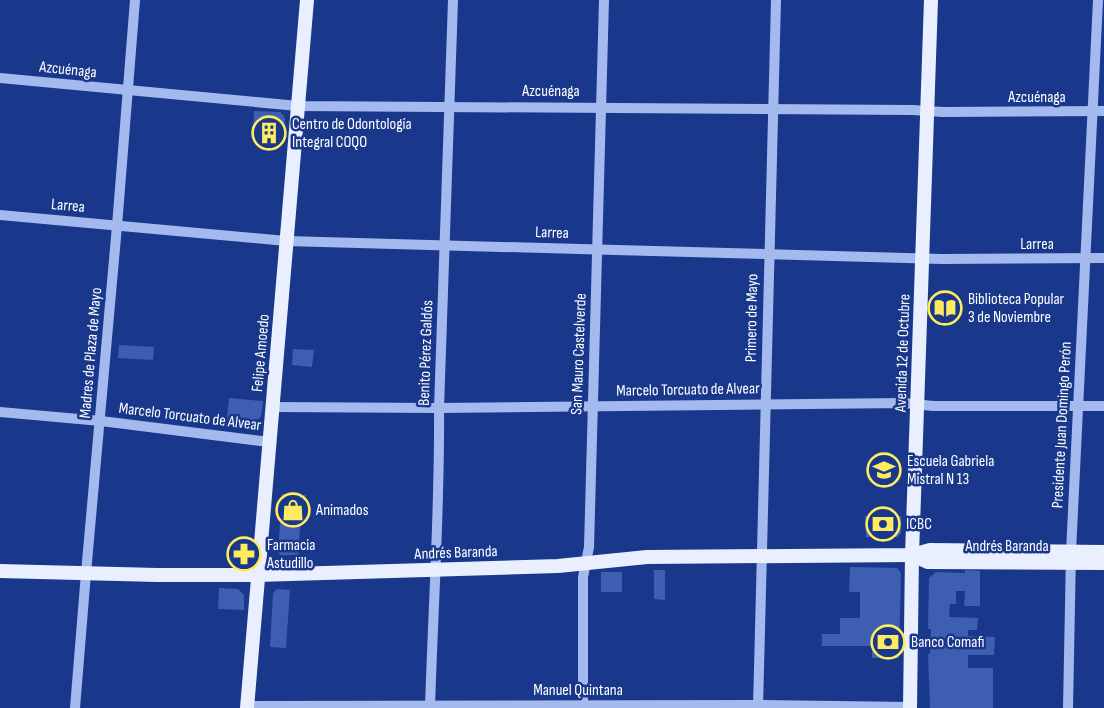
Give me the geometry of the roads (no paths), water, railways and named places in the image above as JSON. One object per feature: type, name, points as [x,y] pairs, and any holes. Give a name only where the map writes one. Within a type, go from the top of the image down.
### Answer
[{"type":"main road","name":"Felipe Amoedo","points":[[247,707],[307,0]]},
{"type":"main road","name":"Avenida 12 de Octubre","points":[[910,708],[912,555],[931,0]]},
{"type":"main road","name":"Andrés Baranda","points":[[0,571],[257,575],[558,566],[648,557],[912,555],[928,562],[1071,557],[1104,552]]},
{"type":"main road","name":"Andrés Baranda","points":[[1071,557],[1104,563]]},
{"type":"street","name":"Madres de Plaza de Mayo","points":[[75,708],[135,0]]},
{"type":"street","name":"Benito Pérez Galdós","points":[[430,707],[440,475],[439,408],[453,0]]},
{"type":"street","name":"San Mauro Castelverde","points":[[583,707],[583,588],[589,547],[604,0]]},
{"type":"street","name":"Primero de Mayo","points":[[758,706],[776,0]]},
{"type":"street","name":"Presidente Juan Domingo Perón","points":[[1068,708],[1071,557],[1085,258],[1099,111],[1098,0]]},
{"type":"street","name":"Azcuénaga","points":[[0,78],[298,106],[601,107],[943,112],[1099,111]]},
{"type":"street","name":"Larrea","points":[[0,215],[286,241],[923,258],[1104,258]]},
{"type":"street","name":"Marcelo Torcuato de Alvear","points":[[273,406],[439,408],[905,403],[933,406],[1104,406]]},
{"type":"street","name":"Marcelo Torcuato de Alvear","points":[[0,412],[100,421],[269,442]]},
{"type":"street","name":"Manuel Quintana","points":[[247,707],[910,708]]},
{"type":"place","name":"Centro de Odontología Integral COQO","points":[[269,133]]},
{"type":"place","name":"Biblioteca Popular 3 de Noviembre","points":[[945,308]]},
{"type":"place","name":"Escuela Gabriela Mistral N 13","points":[[884,470]]},
{"type":"place","name":"Animados","points":[[293,510]]},
{"type":"place","name":"ICBC","points":[[883,524]]},
{"type":"place","name":"Farmacia Astudillo","points":[[244,554]]},
{"type":"place","name":"Banco Comafi","points":[[888,642]]}]
